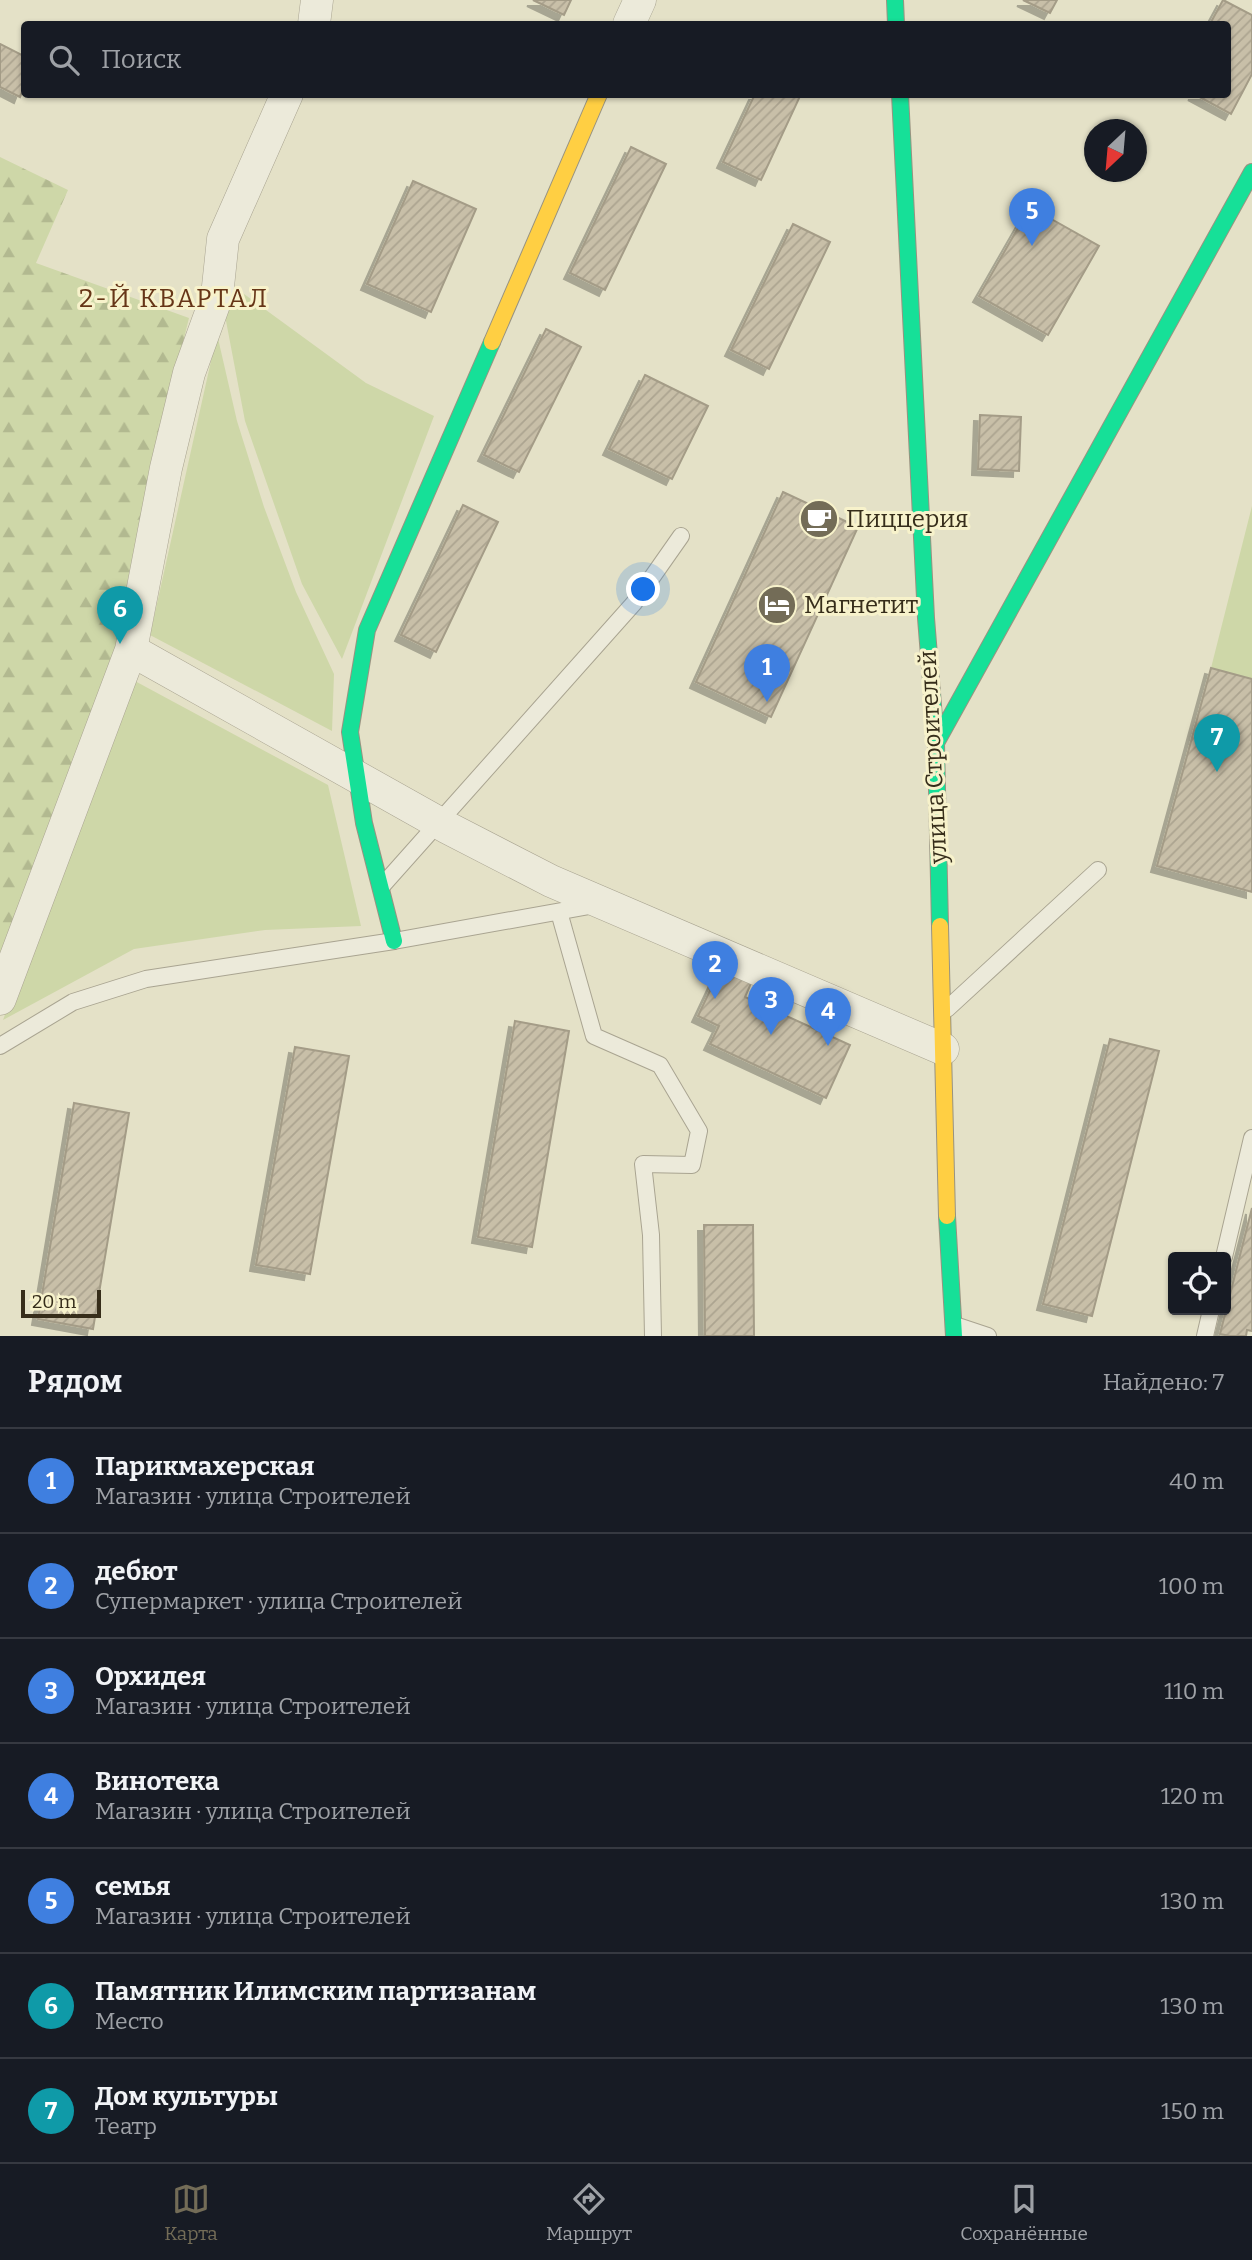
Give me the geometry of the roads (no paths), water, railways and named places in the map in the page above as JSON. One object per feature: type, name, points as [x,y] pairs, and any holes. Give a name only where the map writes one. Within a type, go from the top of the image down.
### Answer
[{"type":"street","points":[[314,21],[317,0]]},
{"type":"street","points":[[630,21],[640,0]]},
{"type":"street","points":[[895,0],[896,21]]},
{"type":"street","points":[[0,999],[131,650],[166,468],[189,373],[217,296],[223,239],[285,98]]},
{"type":"street","points":[[394,941],[364,823],[350,733],[367,630],[597,98]]},
{"type":"street","name":"улица Строителей","points":[[900,98],[926,618],[936,743],[953,1330]]},
{"type":"street","points":[[936,743],[1252,172]]},
{"type":"street","points":[[131,650],[440,823],[551,881],[943,1049]]},
{"type":"lane","points":[[380,888],[634,603],[681,536]]},
{"type":"lane","points":[[942,1013],[1098,870]]},
{"type":"lane","points":[[0,1046],[73,1002],[146,979],[394,941],[604,904]]},
{"type":"lane","points":[[559,912],[594,1035],[660,1065],[699,1131],[692,1166],[643,1164],[651,1235],[653,1336]]},
{"type":"lane","points":[[1225,1252],[1252,1138]]},
{"type":"lane","points":[[1205,1336],[1210,1315]]},
{"type":"lane","points":[[953,1330],[988,1336]]},
{"type":"place","name":"семья","points":[[1032,246]]},
{"type":"place","name":"Пиццерия","points":[[819,519]]},
{"type":"place","name":"Магнетит","points":[[777,605]]},
{"type":"place","name":"Памятник Илимским партизанам","points":[[120,644]]},
{"type":"place","name":"Парикмахерская","points":[[767,702]]},
{"type":"place","name":"Дом культуры","points":[[1217,772]]},
{"type":"place","name":"дебют","points":[[715,999]]},
{"type":"place","name":"Орхидея","points":[[771,1035]]},
{"type":"place","name":"Винотека","points":[[828,1046]]},
{"type":"district","name":"2-Й КВАРТАЛ","points":[[174,298]]}]
